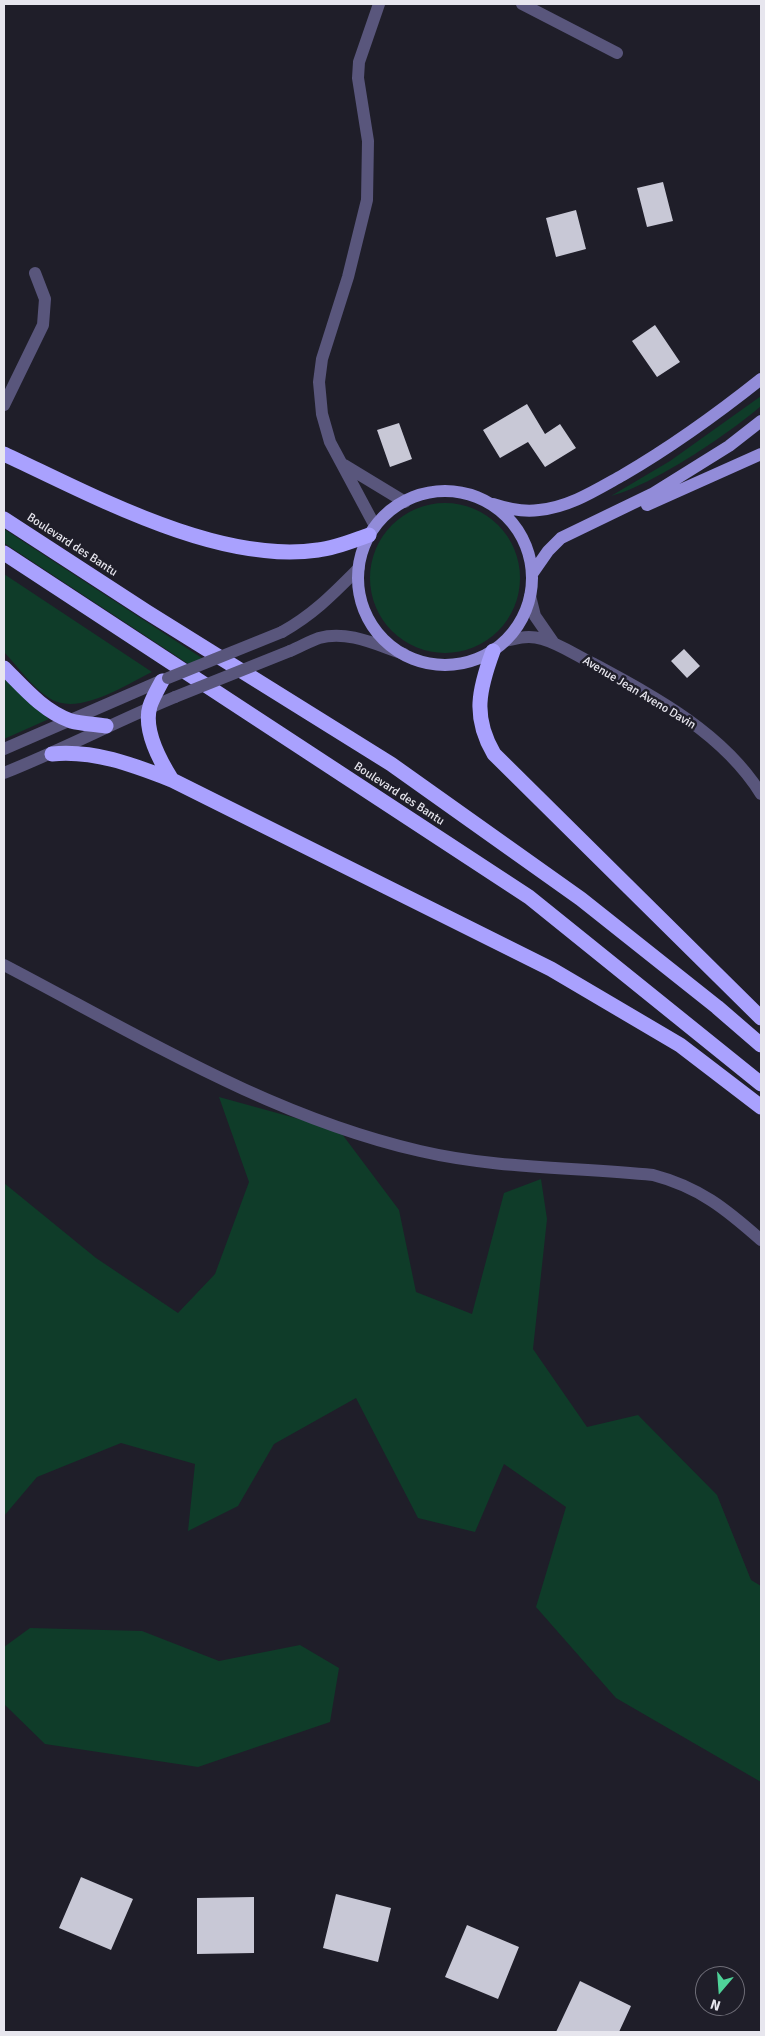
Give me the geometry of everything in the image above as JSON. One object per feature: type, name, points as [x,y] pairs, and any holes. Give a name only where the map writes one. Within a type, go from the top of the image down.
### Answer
[{"type":"highway","points":[[4,454],[150,520],[212,541],[270,551],[310,551],[335,547],[372,531]]},
{"type":"highway","name":"Boulevard des Bantu","points":[[4,518],[147,612],[391,764],[581,899],[717,1007],[761,1045]]},
{"type":"highway","name":"Boulevard des Bantu","points":[[4,553],[529,897],[761,1084]]},
{"type":"highway","points":[[493,651],[484,676],[479,718],[485,738],[494,754],[761,1018]]},
{"type":"highway","points":[[4,668],[42,705],[72,721],[106,726]]},
{"type":"highway","points":[[165,680],[150,707],[150,728],[162,763],[172,780]]},
{"type":"highway","points":[[52,754],[73,752],[106,756],[172,780],[551,969],[680,1045],[761,1107]]},
{"type":"main road","points":[[482,500],[504,515],[513,525],[526,548],[532,574],[530,596],[521,620],[505,641],[493,651],[468,662],[449,665],[429,663],[404,654],[377,632],[368,618],[358,585],[358,568],[372,531],[386,515],[405,502],[437,492],[460,493],[482,500],[500,506],[528,511],[555,507],[596,491],[670,446],[761,379]]},
{"type":"main road","points":[[670,446],[701,434],[761,390]]},
{"type":"main road","points":[[532,574],[548,551],[561,538],[593,524],[694,470],[761,421]]},
{"type":"main road","points":[[593,524],[641,508],[761,454]]},
{"type":"street","points":[[372,531],[342,464],[333,451],[326,430],[319,382],[324,350],[348,276],[367,200],[368,142],[358,78],[359,62],[379,4]]},
{"type":"street","points":[[522,4],[617,53]]},
{"type":"street","points":[[4,405],[43,325],[46,299],[35,273]]},
{"type":"street","points":[[342,464],[405,502]]},
{"type":"street","points":[[4,749],[282,632],[322,606],[358,568]]},
{"type":"street","points":[[530,596],[535,616],[552,642]]},
{"type":"street","points":[[4,773],[52,754],[106,726],[175,696],[319,638],[338,636],[364,640],[404,654]]},
{"type":"street","points":[[505,641],[531,637],[552,642]]},
{"type":"street","name":"Avenue Jean Aveno Davin","points":[[552,642],[636,688],[703,732],[720,745],[746,772],[761,794]]},
{"type":"street","points":[[4,965],[251,1092],[303,1116],[369,1138],[422,1152],[487,1163],[653,1175],[678,1182],[704,1194],[729,1211],[761,1240]]},
{"type":"green space","points":[[761,396],[761,406],[729,431],[689,458],[647,481],[611,496],[670,461]]},
{"type":"green space","points":[[445,503],[474,509],[498,525],[514,549],[520,578],[514,607],[498,631],[474,647],[445,653],[416,647],[392,631],[376,607],[370,578],[376,549],[392,525],[416,509]]},
{"type":"green space","points":[[4,529],[205,660],[190,665],[4,543]]},
{"type":"green space","points":[[4,574],[152,672],[115,691],[87,702],[61,703],[49,698],[31,683],[4,652]]},
{"type":"green space","points":[[4,676],[49,719],[4,739]]},
{"type":"green space","points":[[219,1097],[339,1130],[399,1210],[416,1292],[472,1314],[504,1193],[541,1179],[547,1219],[533,1349],[587,1427],[638,1415],[717,1495],[751,1580],[761,1586],[761,1782],[616,1698],[536,1607],[566,1507],[504,1464],[475,1532],[418,1518],[356,1398],[274,1444],[238,1506],[188,1531],[195,1464],[121,1443],[37,1477],[4,1516],[4,1183],[96,1258],[178,1313],[215,1274],[249,1182]]},
{"type":"green space","points":[[30,1628],[142,1631],[219,1661],[300,1645],[339,1668],[330,1722],[198,1767],[45,1744],[4,1704],[4,1647]]},
{"type":"building","points":[[663,182],[673,221],[647,227],[637,188]]},
{"type":"building","points":[[576,210],[586,249],[556,257],[546,218]]},
{"type":"building","points":[[655,325],[680,362],[657,377],[632,341]]},
{"type":"building","points":[[527,404],[545,434],[560,424],[576,448],[545,467],[528,442],[500,458],[483,430]]},
{"type":"building","points":[[399,423],[412,459],[390,467],[377,430]]},
{"type":"building","points":[[684,649],[700,666],[687,678],[671,661]]},
{"type":"building","points":[[81,1877],[133,1899],[111,1950],[59,1928]]},
{"type":"building","points":[[336,1894],[391,1908],[378,1962],[323,1948]]},
{"type":"building","points":[[254,1897],[254,1953],[197,1954],[197,1898]]},
{"type":"building","points":[[467,1925],[519,1947],[498,1999],[445,1977]]},
{"type":"building","points":[[580,1981],[631,2006],[619,2032],[556,2032]]}]
